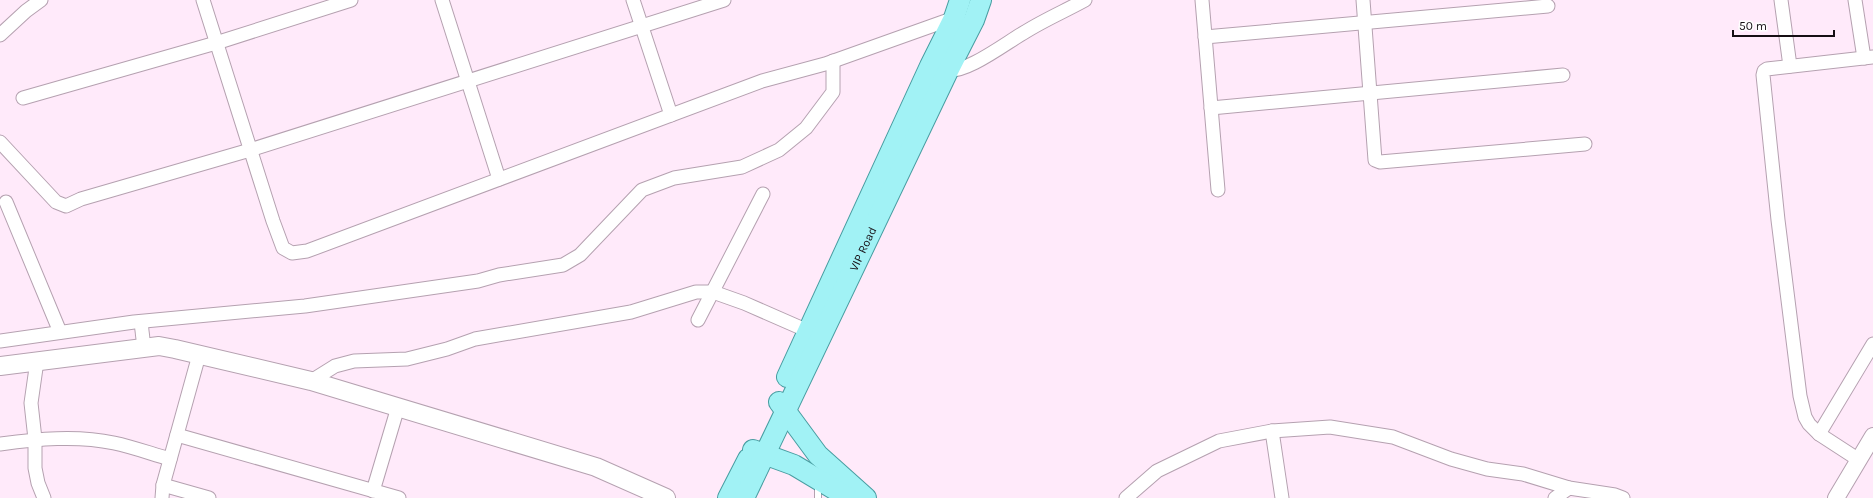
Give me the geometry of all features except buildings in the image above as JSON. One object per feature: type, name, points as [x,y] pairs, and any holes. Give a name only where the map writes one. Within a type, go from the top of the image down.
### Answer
[{"type":"main road","name":"VIP Road","points":[[781,405],[808,331],[939,68],[974,20],[981,0]]},
{"type":"main road","name":"VIP Road","points":[[728,498],[758,452],[939,68],[957,9]]},
{"type":"main road","points":[[0,366],[159,346],[311,381],[398,407],[596,467],[666,498]]},
{"type":"main road","points":[[781,405],[818,455],[866,498]]},
{"type":"main road","name":"VIP Road","points":[[744,498],[758,452]]},
{"type":"main road","points":[[758,452],[794,466],[818,478],[849,498]]},
{"type":"street","points":[[0,35],[26,11],[41,0]]},
{"type":"street","points":[[203,0],[273,221],[283,248],[292,253],[307,251],[762,81],[833,61],[957,9]]},
{"type":"street","points":[[23,98],[216,43],[351,0]]},
{"type":"street","points":[[442,0],[499,180]]},
{"type":"street","points":[[633,0],[671,115]]},
{"type":"street","points":[[0,142],[56,202],[66,206],[81,199],[250,150],[724,0]]},
{"type":"street","points":[[939,68],[976,62],[1026,31],[1085,0]]},
{"type":"street","points":[[1202,0],[1218,190]]},
{"type":"street","points":[[1363,0],[1375,160],[1380,162],[1585,144]]},
{"type":"street","points":[[1781,0],[1790,66]]},
{"type":"street","points":[[1855,0],[1868,57],[1767,69],[1764,71],[1763,82],[1778,220],[1800,396],[1805,417],[1819,434],[1859,460]]},
{"type":"street","points":[[1205,37],[1548,6]]},
{"type":"street","points":[[0,341],[141,322],[305,306],[478,281],[499,275],[564,265],[580,255],[642,190],[674,178],[742,167],[779,150],[806,128],[833,92],[833,61]]},
{"type":"street","points":[[1211,108],[1563,75]]},
{"type":"street","points":[[698,320],[763,194]]},
{"type":"street","points":[[6,202],[60,332]]},
{"type":"street","points":[[311,381],[335,366],[354,361],[407,359],[447,349],[475,339],[632,312],[696,292],[713,292],[744,303],[808,331]]},
{"type":"street","points":[[141,322],[144,348]]},
{"type":"street","points":[[1819,434],[1873,344]]},
{"type":"street","points":[[162,498],[163,485],[199,355]]},
{"type":"street","points":[[37,361],[31,403],[35,439],[35,468],[38,483],[44,498]]},
{"type":"street","points":[[364,492],[398,407]]},
{"type":"street","points":[[1126,498],[1157,471],[1219,441],[1272,431],[1330,427],[1393,437],[1451,459],[1487,469],[1523,474],[1548,480],[1569,488],[1608,493],[1623,498]]},
{"type":"street","points":[[1272,431],[1282,498]]},
{"type":"street","points":[[177,435],[364,492],[399,498]]},
{"type":"street","points":[[1836,498],[1873,436]]},
{"type":"street","points":[[0,444],[35,439],[94,440],[114,443],[170,459]]},
{"type":"street","points":[[163,485],[209,498]]},
{"type":"street","points":[[1555,498],[1569,488]]},
{"type":"lane","points":[[818,478],[818,498]]}]
